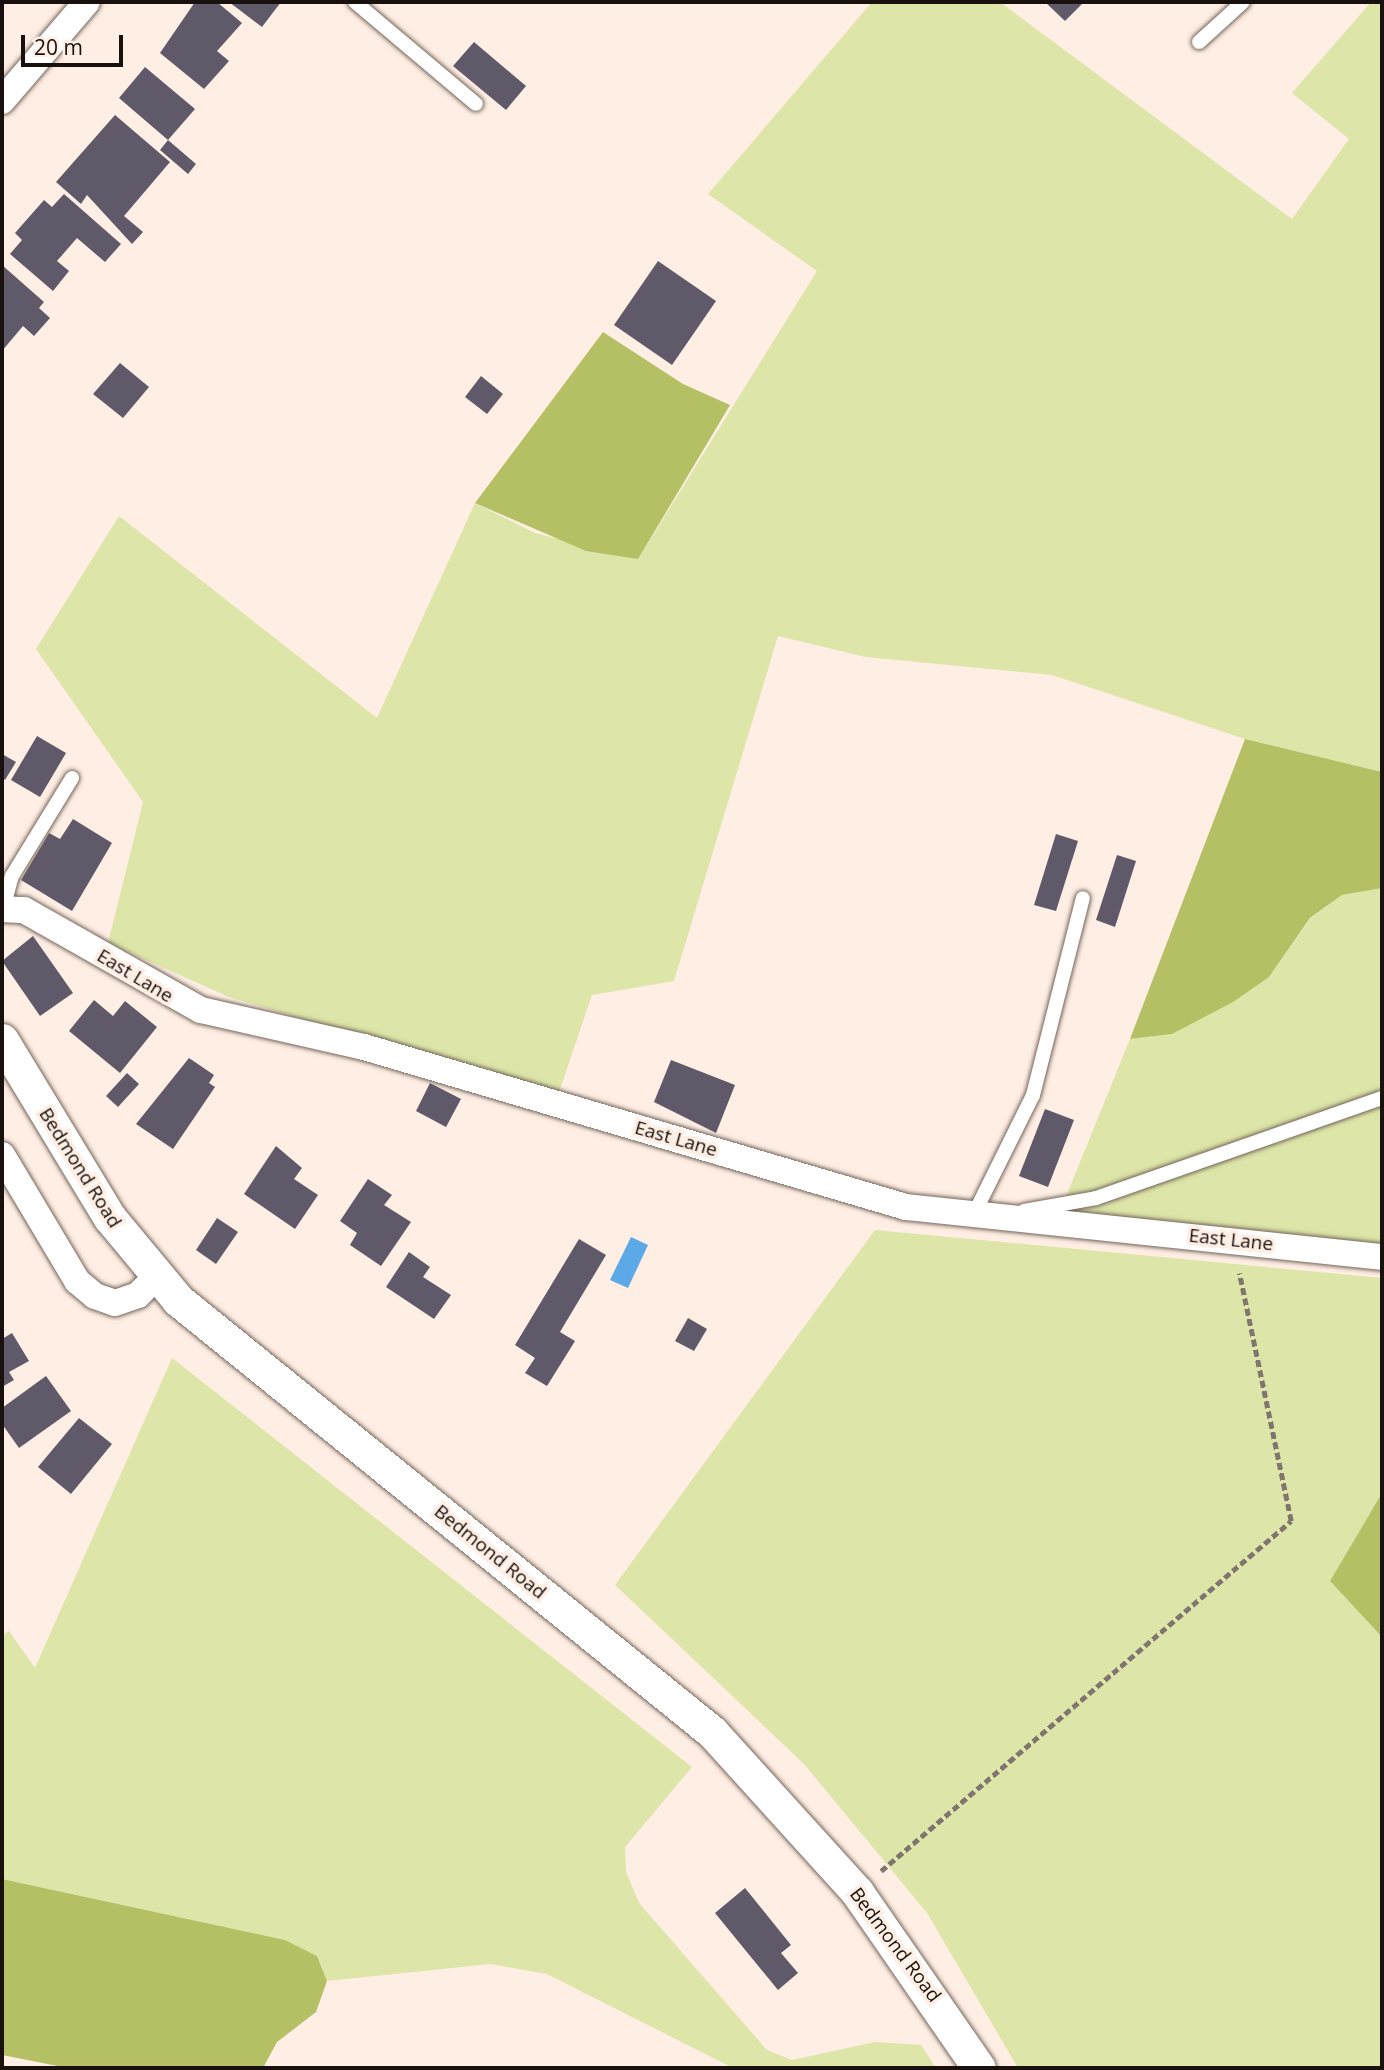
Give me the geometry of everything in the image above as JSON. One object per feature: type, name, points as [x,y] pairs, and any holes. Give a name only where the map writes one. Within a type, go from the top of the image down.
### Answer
[{"type":"street","points":[[2,101],[87,2]]},
{"type":"street","name":"East Lane","points":[[2,909],[24,910],[201,1010],[364,1047],[906,1206],[1382,1256]]},
{"type":"street","name":"Bedmond Road","points":[[2,1040],[110,1218],[156,1277],[201,1323],[712,1732],[857,1892],[979,2068]]},
{"type":"street","points":[[2,1155],[78,1281],[95,1296],[115,1303],[138,1295],[156,1277]]},
{"type":"lane","points":[[355,2],[476,104]]},
{"type":"lane","points":[[1199,41],[1243,2]]},
{"type":"lane","points":[[2,909],[12,876],[72,778]]},
{"type":"lane","points":[[1083,898],[1033,1095],[987,1215],[1096,1198],[1382,1098]]},
{"type":"path","points":[[857,1892],[1292,1521],[1232,1240]]},
{"type":"green space","points":[[872,2],[1000,2],[1292,219],[1349,139],[1292,93],[1371,2],[1382,2],[1382,772],[1245,739],[1052,675],[866,657],[778,636],[674,981],[592,995],[558,1095],[229,997],[108,943],[143,802],[36,649],[119,516],[377,718],[475,503],[535,533],[638,559],[817,271],[708,194]]},
{"type":"green space","points":[[603,332],[683,384],[730,405],[638,559],[586,551],[475,503]]},
{"type":"green space","points":[[1245,739],[1382,772],[1382,888],[1342,895],[1310,918],[1269,977],[1233,1002],[1172,1034],[1130,1039]]},
{"type":"green space","points":[[1382,888],[1382,1248],[1059,1214],[1130,1039],[1172,1034],[1269,977],[1310,919],[1342,895]]},
{"type":"green space","points":[[875,1230],[1382,1278],[1382,1493],[1330,1581],[1382,1637],[1382,2068],[1018,2068],[927,1913],[804,1764],[615,1585]]},
{"type":"green space","points":[[172,1358],[692,1767],[625,1847],[626,1872],[639,1903],[767,2050],[792,2060],[875,2042],[921,2045],[936,2068],[733,2068],[547,1974],[490,1964],[327,1981],[317,1956],[285,1940],[2,1879],[2,1636],[9,1631],[35,1668]]},
{"type":"green space","points":[[1382,1493],[1382,1637],[1330,1581]]},
{"type":"green space","points":[[2,1879],[285,1940],[317,1956],[327,1981],[316,2012],[277,2042],[263,2068],[68,2068],[2,2055]]},
{"type":"water","points":[[631,1237],[648,1245],[628,1288],[610,1280]]},
{"type":"building","points":[[195,2],[217,2],[242,23],[217,51],[229,61],[204,89],[160,53]]},
{"type":"building","points":[[229,2],[281,2],[262,27]]},
{"type":"building","points":[[1045,2],[1084,2],[1065,21]]},
{"type":"building","points":[[474,42],[526,86],[506,110],[453,66]]},
{"type":"building","points":[[145,67],[195,109],[168,140],[119,98]]},
{"type":"building","points":[[115,115],[170,162],[124,216],[143,232],[132,244],[87,195],[81,204],[56,182]]},
{"type":"building","points":[[168,140],[196,164],[188,174],[160,150]]},
{"type":"building","points":[[64,194],[121,244],[105,262],[77,238],[57,261],[69,271],[53,291],[10,254],[22,240],[15,233],[44,200],[52,207]]},
{"type":"building","points":[[658,261],[716,301],[672,365],[614,325]]},
{"type":"building","points":[[2,265],[44,302],[39,308],[50,318],[34,336],[23,326],[2,351]]},
{"type":"building","points":[[120,363],[149,387],[123,418],[93,394]]},
{"type":"building","points":[[481,376],[503,394],[487,414],[465,397]]},
{"type":"building","points":[[37,736],[66,753],[40,797],[11,780]]},
{"type":"building","points":[[2,754],[16,762],[5,780],[2,777]]},
{"type":"building","points":[[73,819],[112,843],[72,911],[21,880],[49,833],[60,839]]},
{"type":"building","points":[[1056,834],[1078,841],[1056,911],[1034,905]]},
{"type":"building","points":[[1117,855],[1136,861],[1115,927],[1096,920]]},
{"type":"building","points":[[33,936],[73,993],[40,1016],[2,961]]},
{"type":"building","points":[[94,1000],[113,1016],[125,1001],[157,1027],[120,1073],[69,1031]]},
{"type":"building","points":[[189,1058],[214,1075],[209,1083],[215,1087],[173,1149],[136,1124]]},
{"type":"building","points":[[671,1060],[735,1085],[716,1133],[654,1102]]},
{"type":"building","points":[[127,1073],[139,1084],[118,1107],[106,1096]]},
{"type":"building","points":[[430,1083],[461,1099],[446,1127],[416,1111]]},
{"type":"building","points":[[1045,1109],[1074,1120],[1048,1187],[1019,1176]]},
{"type":"building","points":[[276,1146],[302,1168],[294,1179],[318,1195],[295,1229],[244,1194]]},
{"type":"building","points":[[368,1179],[392,1195],[384,1205],[411,1222],[381,1266],[350,1245],[357,1233],[340,1221]]},
{"type":"building","points":[[217,1218],[238,1232],[216,1264],[196,1250]]},
{"type":"building","points":[[579,1239],[606,1255],[560,1332],[575,1341],[547,1386],[525,1373],[535,1358],[515,1345]]},
{"type":"building","points":[[409,1252],[430,1267],[423,1277],[451,1295],[434,1319],[386,1287]]},
{"type":"building","points":[[688,1318],[707,1329],[694,1351],[675,1341]]},
{"type":"building","points":[[12,1333],[29,1361],[9,1372],[14,1380],[2,1387],[2,1339]]},
{"type":"building","points":[[46,1376],[71,1411],[19,1448],[2,1424],[2,1408]]},
{"type":"building","points":[[79,1418],[112,1444],[71,1494],[38,1467]]},
{"type":"building","points":[[745,1888],[791,1945],[781,1953],[798,1973],[778,1990],[715,1913]]}]
